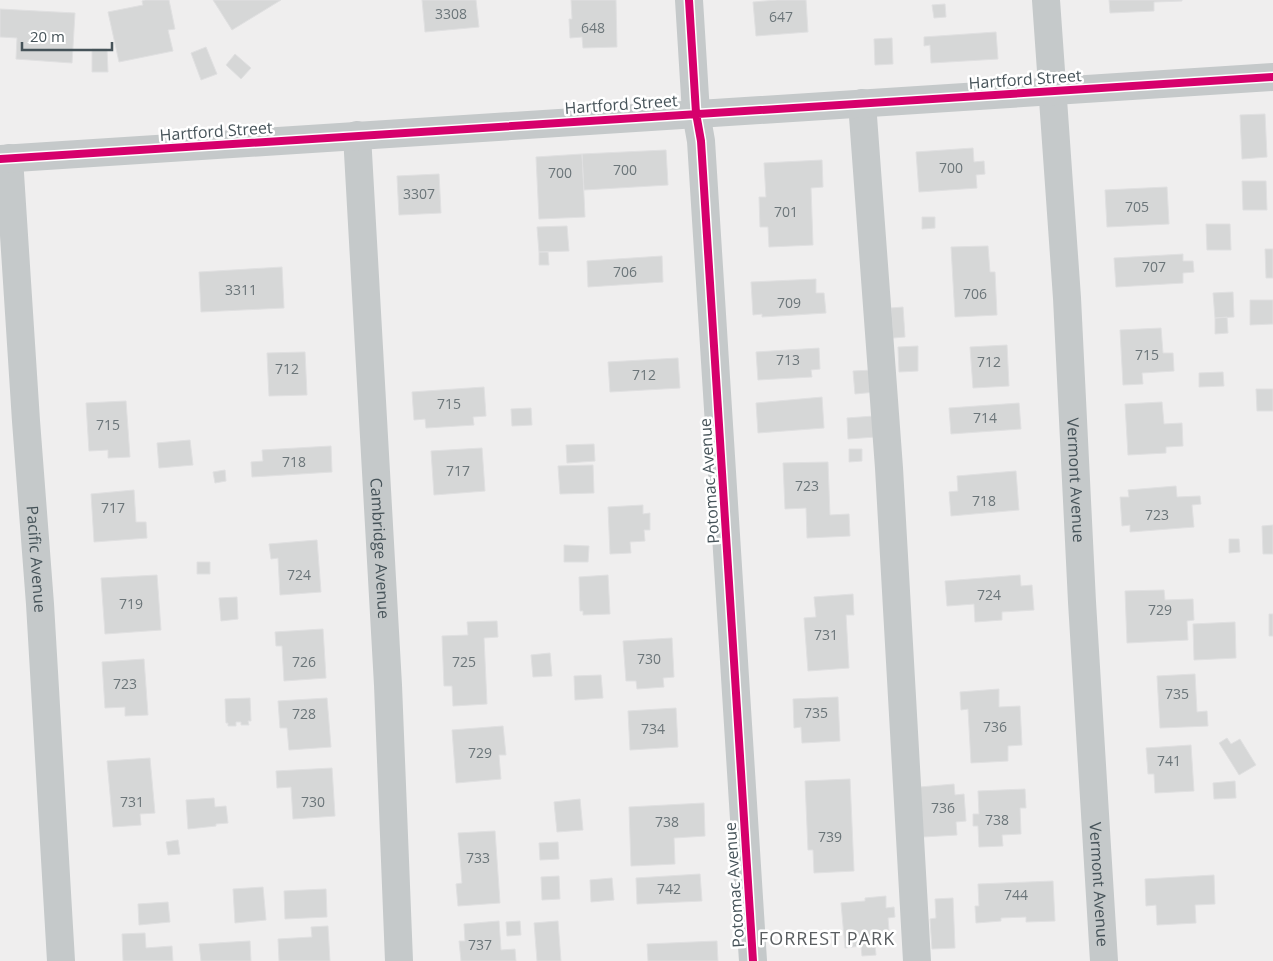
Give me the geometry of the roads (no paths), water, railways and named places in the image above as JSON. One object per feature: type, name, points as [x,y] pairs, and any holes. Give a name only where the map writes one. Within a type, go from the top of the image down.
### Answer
[{"type":"street","name":"Potomac Avenue","points":[[689,0],[696,113],[701,141],[753,961]]},
{"type":"street","name":"Vermont Avenue","points":[[1046,0],[1067,298],[1082,602],[1104,961]]},
{"type":"street","name":"Hartford Street","points":[[5,158],[1273,77]]},
{"type":"street","points":[[862,103],[888,468],[917,961]]},
{"type":"street","name":"Cambridge Avenue","points":[[357,136],[388,686],[399,961]]},
{"type":"street","name":"Pacific Avenue","points":[[5,158],[40,604],[61,961]]},
{"type":"district","name":"FORREST PARK","points":[[827,939]]}]
